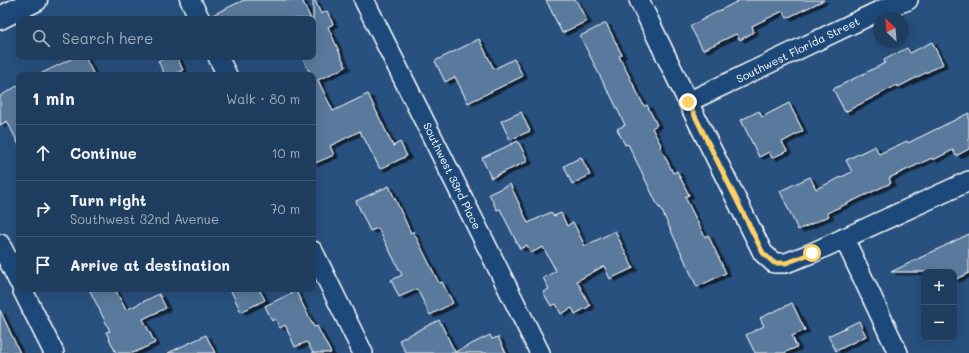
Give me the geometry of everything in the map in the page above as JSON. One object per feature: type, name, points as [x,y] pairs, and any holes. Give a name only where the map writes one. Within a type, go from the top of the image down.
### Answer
[{"type":"main road","points":[[0,18],[36,0]]},
{"type":"street","points":[[190,0],[198,16]]},
{"type":"street","name":"Southwest 33rd Place","points":[[364,0],[540,353]]},
{"type":"street","points":[[639,0],[763,253],[774,263],[786,263],[812,253],[969,180]]},
{"type":"street","name":"Southwest Florida Street","points":[[688,102],[881,10],[908,0]]},
{"type":"street","points":[[220,60],[226,72]]},
{"type":"street","points":[[844,238],[898,353]]},
{"type":"street","points":[[0,244],[16,276]]},
{"type":"street","points":[[316,257],[363,353]]},
{"type":"street","points":[[24,292],[54,353]]},
{"type":"building","points":[[244,0],[302,0],[310,16],[210,16]]},
{"type":"building","points":[[313,0],[315,0],[321,14],[327,11],[333,24],[328,27],[346,67],[318,80],[333,111],[368,94],[393,146],[400,142],[407,156],[380,169],[360,131],[330,146],[334,155],[316,163],[316,72],[310,72],[304,60],[316,60],[316,16],[313,16]]},
{"type":"building","points":[[546,0],[576,0],[587,21],[562,33]]},
{"type":"building","points":[[740,0],[824,0],[787,18],[783,11],[752,26],[754,32],[740,40],[736,34],[703,50],[690,26]]},
{"type":"building","points":[[606,23],[622,55],[619,56],[644,106],[647,105],[657,125],[652,128],[661,145],[660,146],[673,173],[677,171],[689,195],[685,197],[705,237],[708,235],[726,273],[697,287],[660,207],[659,208],[628,144],[625,145],[617,129],[625,125],[580,36]]},
{"type":"building","points":[[479,39],[494,69],[514,59],[523,76],[468,103],[455,77],[445,82],[435,61]]},
{"type":"building","points":[[932,42],[943,64],[898,87],[897,85],[845,112],[833,89],[885,63],[884,60],[907,48],[910,53]]},
{"type":"building","points":[[69,60],[86,60],[92,72],[44,72]]},
{"type":"building","points":[[178,60],[183,70],[179,72],[164,72],[158,61]]},
{"type":"building","points":[[16,87],[16,139],[7,121],[0,125],[0,96]]},
{"type":"building","points":[[789,103],[803,131],[782,142],[787,151],[772,158],[769,152],[759,157],[741,120],[759,111],[762,117]]},
{"type":"building","points":[[521,112],[530,131],[510,140],[501,121]]},
{"type":"building","points":[[969,113],[969,149],[956,156],[953,150],[889,178],[891,183],[827,213],[829,216],[798,230],[780,191],[810,177],[816,189],[852,172],[846,160],[875,146],[879,154],[907,141],[908,143]]},
{"type":"building","points":[[518,141],[528,161],[491,178],[482,158]]},
{"type":"building","points":[[581,157],[590,175],[572,184],[564,166]]},
{"type":"building","points":[[510,184],[528,223],[551,212],[554,216],[561,213],[567,226],[573,222],[585,246],[615,231],[633,268],[610,279],[604,266],[577,281],[590,306],[575,314],[572,308],[561,314],[556,304],[551,306],[543,292],[549,289],[543,278],[556,271],[543,247],[531,253],[527,245],[520,249],[500,209],[497,210],[489,194]]},
{"type":"building","points":[[389,186],[411,233],[413,231],[439,283],[442,282],[453,303],[430,315],[417,289],[399,297],[391,280],[402,275],[378,228],[370,231],[356,201]]},
{"type":"building","points":[[969,234],[969,273],[957,279],[957,269],[921,269],[921,272],[891,272]]},
{"type":"building","points":[[90,292],[117,292],[126,310],[159,294],[166,308],[143,319],[155,343],[133,353],[116,353],[106,332],[110,331]]},
{"type":"building","points":[[231,292],[261,292],[265,300],[241,312]]},
{"type":"building","points":[[296,292],[314,327],[317,326],[331,353],[313,353],[307,342],[295,347],[285,325],[280,328],[275,319],[272,321],[265,306]]},
{"type":"building","points":[[792,303],[805,330],[792,336],[797,347],[784,353],[755,353],[746,335],[764,326],[760,318]]},
{"type":"building","points":[[0,310],[20,353],[0,353]]},
{"type":"building","points":[[439,320],[455,352],[490,335],[492,339],[498,337],[506,353],[406,353],[399,340]]},
{"type":"building","points":[[859,321],[866,336],[836,351],[828,336]]},
{"type":"building","points":[[206,335],[215,353],[168,353]]},
{"type":"route","points":[[688,102],[763,253],[774,263],[786,263],[812,253]]}]
